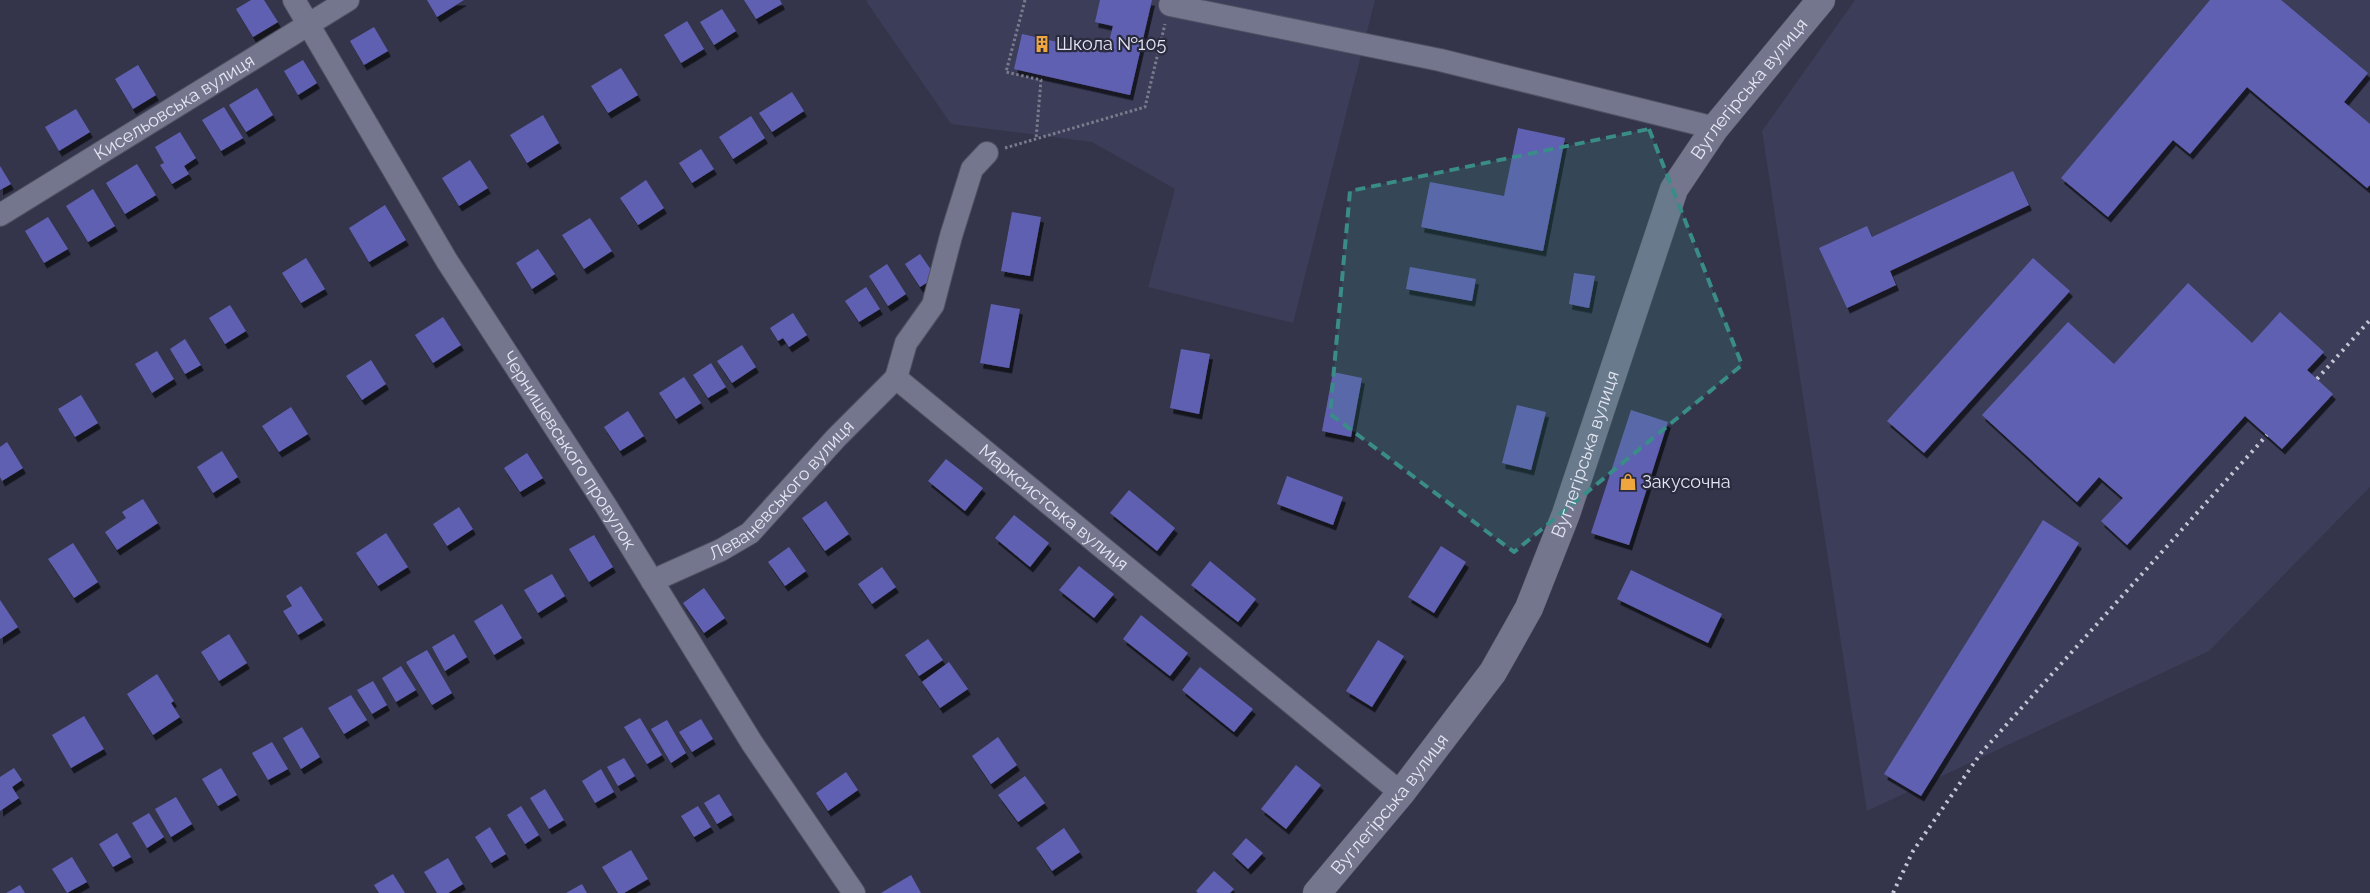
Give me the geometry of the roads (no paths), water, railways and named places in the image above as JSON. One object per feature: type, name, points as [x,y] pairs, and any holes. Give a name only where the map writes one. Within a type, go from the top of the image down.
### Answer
[{"type":"street","name":"Чернишевського провулок","points":[[294,0],[447,261],[606,506],[752,743],[854,893]]},
{"type":"street","name":"Кисельовська вулиця","points":[[0,215],[348,0]]},
{"type":"street","name":"Вуглегірська вулиця","points":[[1317,893],[1401,793],[1493,672],[1530,608],[1566,514],[1674,189],[1714,128],[1821,0]]},
{"type":"street","points":[[1170,5],[1440,60],[1714,128]]},
{"type":"street","points":[[896,378],[906,343],[933,305],[951,236],[972,169],[987,153]]},
{"type":"street","name":"Леваневського вулиця","points":[[652,581],[721,550],[750,534],[836,438],[896,378]]},
{"type":"street","name":"Марксистська вулиця","points":[[896,378],[1401,793]]},
{"type":"railway","points":[[2317,379],[2370,320]]},
{"type":"railway","points":[[1893,893],[1913,851],[1981,753],[2267,435]]},
{"type":"place","name":"Школа №105","points":[[1042,44]]},
{"type":"place","name":"Закусочна","points":[[1628,482]]}]
